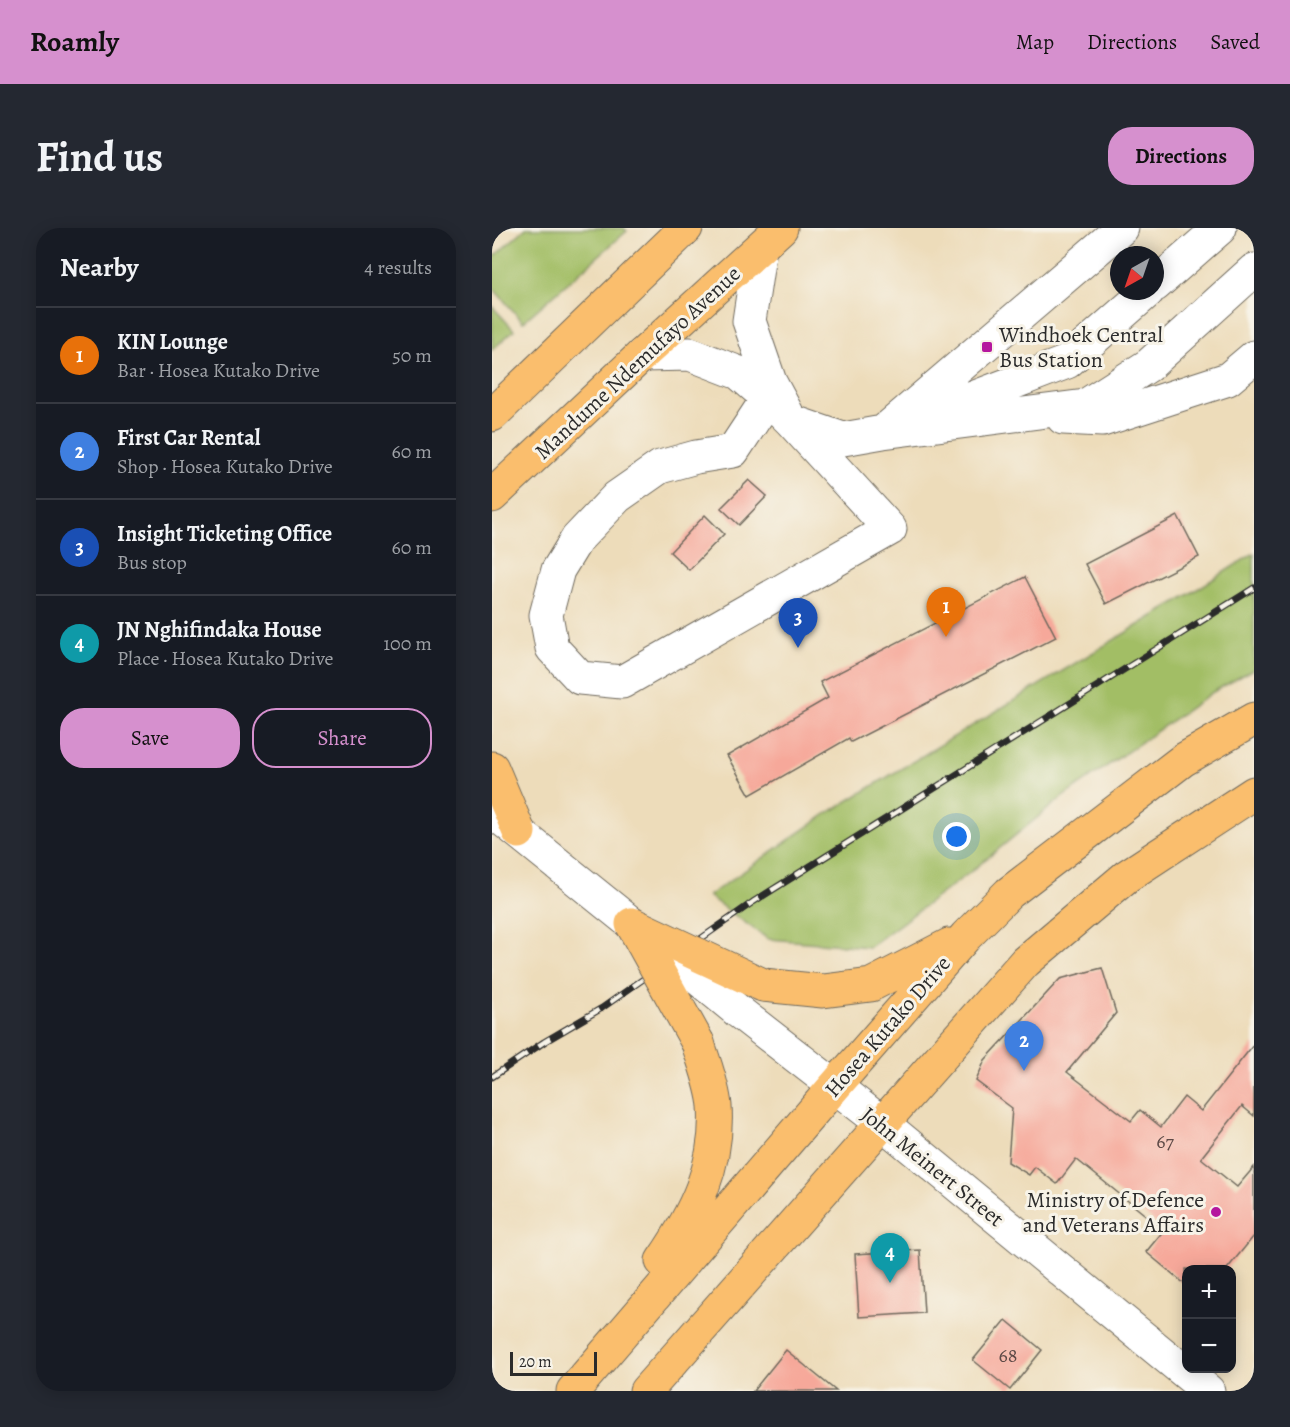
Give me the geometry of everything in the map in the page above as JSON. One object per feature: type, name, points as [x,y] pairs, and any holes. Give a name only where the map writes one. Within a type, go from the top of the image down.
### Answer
[{"type":"main road","points":[[492,415],[686,228]]},
{"type":"main road","name":"Mandume Ndemufayo Avenue","points":[[498,491],[642,355],[771,238]]},
{"type":"main road","points":[[492,518],[498,491]]},
{"type":"main road","name":"Hosea Kutako Drive","points":[[574,1390],[966,936],[1010,893],[1183,760],[1254,719]]},
{"type":"main road","points":[[492,768],[505,824]]},
{"type":"main road","points":[[646,1391],[1025,962],[1127,876],[1254,793]]},
{"type":"main road","points":[[632,924],[763,985],[823,990],[871,985],[966,936]]},
{"type":"main road","points":[[574,1390],[682,1232],[701,1196],[715,1138],[715,1103],[698,1043],[632,924]]},
{"type":"street","points":[[883,432],[1122,228]]},
{"type":"street","points":[[1164,277],[1220,228]]},
{"type":"street","points":[[771,238],[749,321],[770,382],[791,421],[843,439],[1084,406],[1149,365],[1254,270]]},
{"type":"street","points":[[883,432],[1067,362],[1138,300]]},
{"type":"street","points":[[642,355],[690,354],[739,373],[768,398],[791,421],[890,530],[622,682],[580,678],[552,648],[546,615],[558,570],[577,539],[617,497],[660,467],[696,457],[733,451],[768,398]]},
{"type":"street","points":[[1009,416],[1102,420],[1228,379],[1254,357]]},
{"type":"street","points":[[492,811],[505,824],[632,924]]},
{"type":"street","name":"John Meinert Street","points":[[632,924],[834,1087],[882,1122],[1208,1391]]},
{"type":"green space","points":[[526,228],[624,228],[627,231],[523,322],[492,287],[492,258]]},
{"type":"green space","points":[[492,306],[514,330],[492,350]]},
{"type":"green space","points":[[1254,553],[1254,669],[1213,692],[1064,796],[968,874],[869,947],[768,939],[708,896],[828,813]]},
{"type":"building","points":[[749,480],[767,496],[739,525],[721,508]]},
{"type":"building","points":[[705,515],[724,534],[689,570],[670,552]]},
{"type":"building","points":[[1178,516],[1199,557],[1106,604],[1085,564]]},
{"type":"building","points":[[1025,577],[1056,637],[851,742],[849,738],[750,795],[727,756],[828,698],[820,682]]},
{"type":"building","points":[[1102,968],[1116,1013],[1067,1072],[1131,1121],[1140,1110],[1161,1127],[1184,1097],[1201,1111],[1254,1044],[1254,1116],[1242,1106],[1201,1158],[1237,1187],[1254,1167],[1254,1236],[1230,1265],[1182,1265],[1182,1282],[1146,1252],[1164,1230],[1076,1159],[1057,1184],[1035,1167],[1029,1175],[1008,1162],[1012,1108],[976,1081],[985,1060],[1060,979]]},
{"type":"building","points":[[920,1250],[924,1313],[859,1317],[855,1254]]},
{"type":"building","points":[[1006,1320],[1042,1350],[1010,1390],[973,1360]]},
{"type":"building","points":[[786,1350],[836,1391],[753,1391]]},
{"type":"railway","points":[[492,1077],[544,1042],[602,1008],[753,902],[1254,588]]},
{"type":"place","name":"Windhoek Central Bus Station","points":[[987,347]]},
{"type":"place","name":"KIN Lounge","points":[[946,637]]},
{"type":"place","name":"Insight Ticketing Office","points":[[798,648]]},
{"type":"place","name":"First Car Rental","points":[[1024,1071]]},
{"type":"place","name":"Ministry of Defence and Veterans Affairs","points":[[1216,1212]]},
{"type":"place","name":"JN Nghifindaka House","points":[[890,1283]]}]
